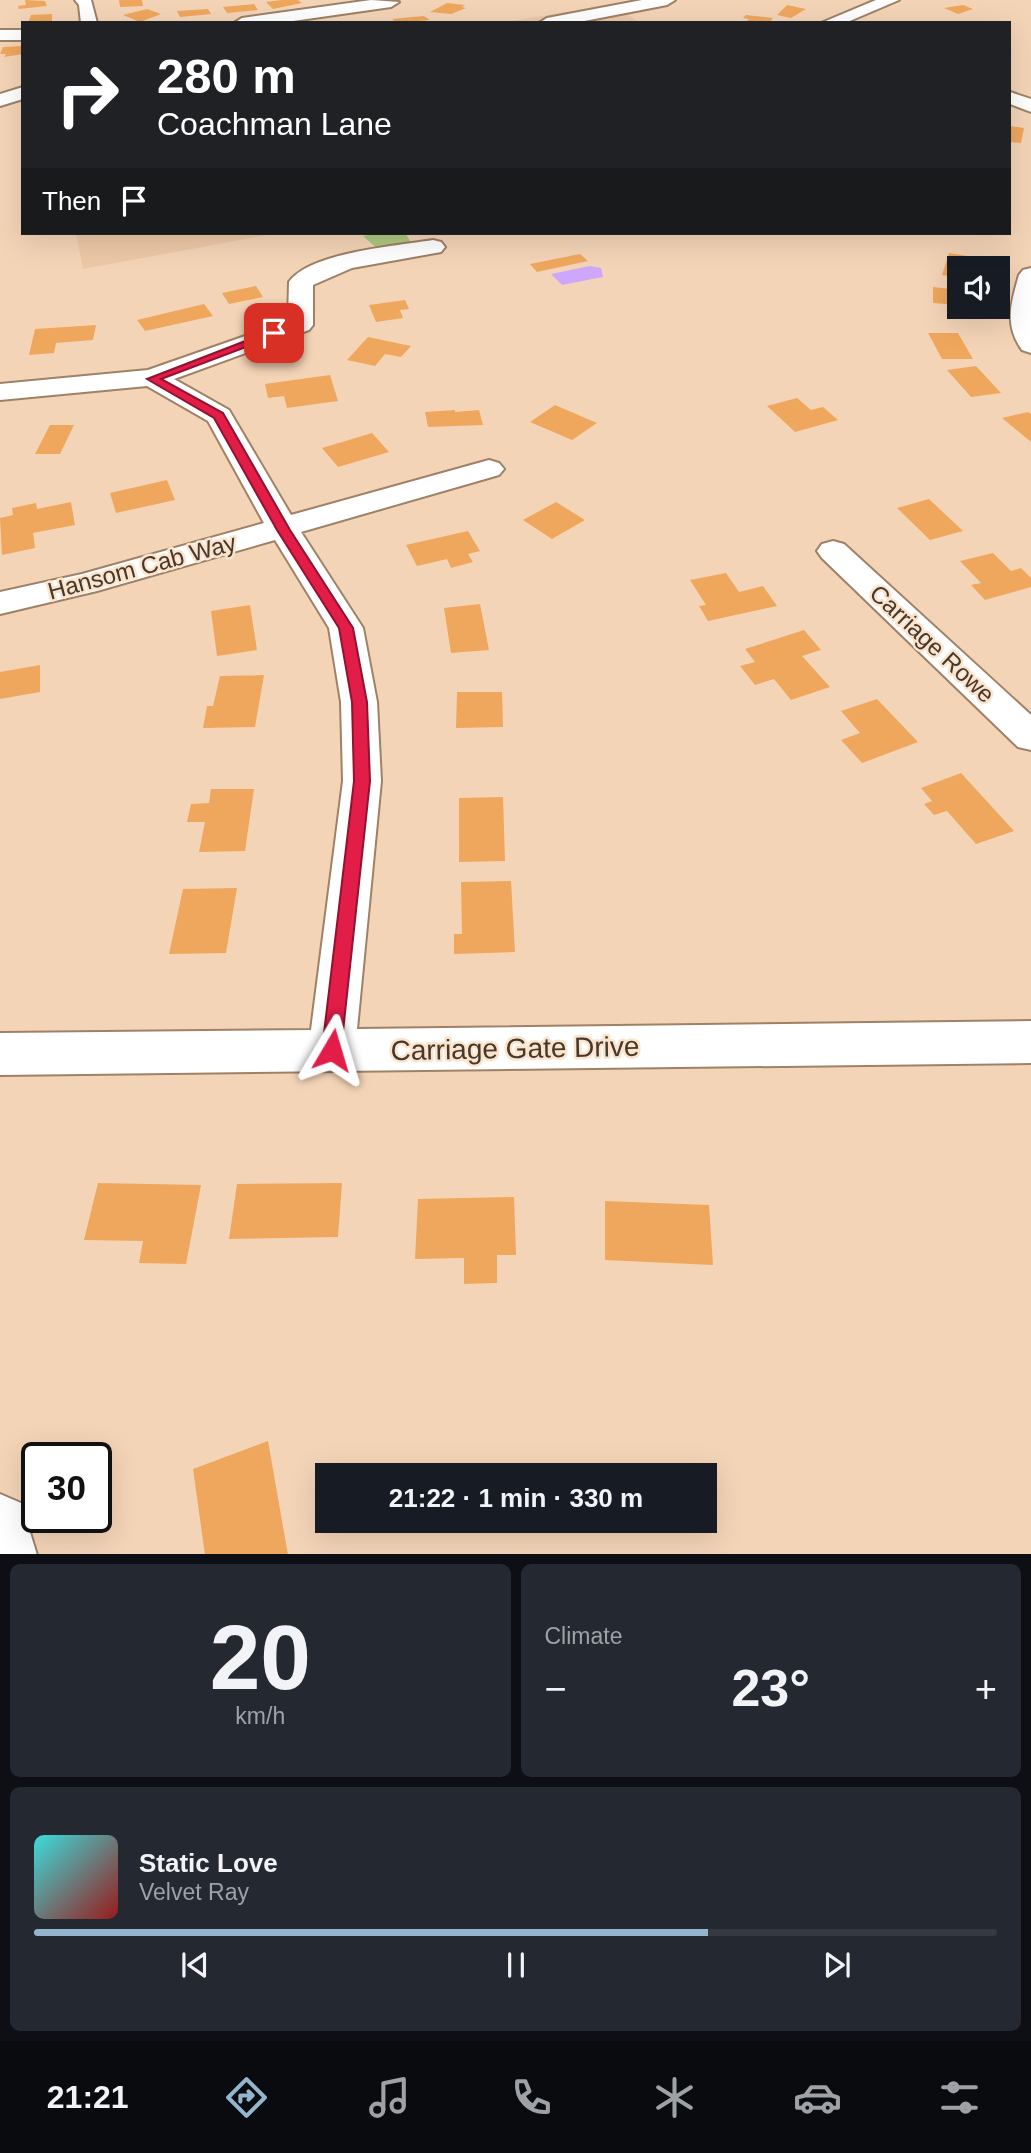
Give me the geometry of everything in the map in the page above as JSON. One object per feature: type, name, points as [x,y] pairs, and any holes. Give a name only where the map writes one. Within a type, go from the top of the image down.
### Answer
[{"type":"street","points":[[83,0],[87,5],[89,21]]},
{"type":"street","points":[[564,21],[667,0]]},
{"type":"street","points":[[835,21],[891,0]]},
{"type":"street","points":[[256,21],[391,2]]},
{"type":"street","points":[[0,35],[21,35]]},
{"type":"street","points":[[0,100],[19,82]]},
{"type":"street","points":[[1011,98],[1031,106]]},
{"type":"street","points":[[0,392],[152,379],[248,341],[300,325],[301,282],[309,276],[347,263],[433,247]]},
{"type":"street","points":[[1031,275],[1021,310],[1022,332],[1031,345]]},
{"type":"street","points":[[152,379],[219,416],[284,530],[346,628],[359,702],[362,781],[332,1050]]},
{"type":"street","name":"Hansom Cab Way","points":[[0,603],[85,584],[284,530],[489,470]]},
{"type":"street","name":"Carriage Rowe","points":[[833,551],[1031,737]]},
{"type":"street","name":"Carriage Gate Drive","points":[[0,1054],[1031,1042]]},
{"type":"street","points":[[0,1524],[7,1554]]},
{"type":"shaded area","points":[[613,4],[637,21],[512,21]]},
{"type":"shaded area","points":[[76,235],[267,235],[83,269]]},
{"type":"shaded area","points":[[590,266],[601,268],[603,277],[562,285],[551,274]]},
{"type":"green space","points":[[406,235],[413,245],[380,251],[363,236]]},
{"type":"building","points":[[25,0],[45,1],[47,6],[19,9],[18,6],[26,5]]},
{"type":"building","points":[[119,0],[142,0],[143,6],[120,7]]},
{"type":"building","points":[[298,0],[302,3],[273,9],[266,2]]},
{"type":"building","points":[[447,3],[465,5],[462,7],[466,8],[451,14],[430,12]]},
{"type":"building","points":[[254,4],[258,10],[227,13],[223,7]]},
{"type":"building","points":[[787,5],[806,9],[791,18],[777,15]]},
{"type":"building","points":[[963,5],[973,9],[958,14],[944,8]]},
{"type":"building","points":[[147,9],[161,14],[143,21],[123,15]]},
{"type":"building","points":[[208,9],[211,14],[180,17],[177,11]]},
{"type":"building","points":[[52,14],[52,21],[29,21],[31,15]]},
{"type":"building","points":[[746,15],[773,18],[771,21],[747,21],[749,19],[743,18]]},
{"type":"building","points":[[424,16],[430,20],[394,21],[392,19]]},
{"type":"building","points":[[21,46],[21,54],[4,57],[6,54],[0,54],[3,47]]},
{"type":"building","points":[[1011,126],[1024,128],[1021,143],[1011,142]]},
{"type":"building","points":[[580,254],[588,261],[537,272],[530,264]]},
{"type":"building","points":[[947,259],[947,276],[942,275]]},
{"type":"building","points":[[256,286],[263,297],[229,304],[222,293]]},
{"type":"building","points":[[933,287],[947,289],[947,304],[933,303]]},
{"type":"building","points":[[405,300],[409,309],[400,310],[403,318],[376,322],[369,305]]},
{"type":"building","points":[[204,304],[213,316],[145,331],[137,320]]},
{"type":"building","points":[[96,325],[93,340],[56,343],[54,353],[29,355],[35,329]]},
{"type":"building","points":[[928,333],[958,333],[973,359],[942,359]]},
{"type":"building","points":[[368,337],[411,346],[401,357],[385,354],[375,366],[347,360]]},
{"type":"building","points":[[976,366],[1001,393],[971,397],[947,370]]},
{"type":"building","points":[[330,375],[338,401],[287,408],[284,396],[268,398],[265,384]]},
{"type":"building","points":[[797,398],[811,410],[823,407],[838,420],[795,432],[767,406]]},
{"type":"building","points":[[555,405],[597,423],[572,440],[530,422]]},
{"type":"building","points":[[479,410],[483,425],[428,427],[425,412]]},
{"type":"building","points":[[1028,412],[1031,414],[1031,442],[1002,418]]},
{"type":"building","points":[[50,425],[74,425],[60,454],[35,454]]},
{"type":"building","points":[[372,433],[389,452],[338,467],[322,448]]},
{"type":"building","points":[[167,480],[175,500],[116,513],[110,493]]},
{"type":"building","points":[[929,499],[963,531],[930,540],[897,508]]},
{"type":"building","points":[[71,502],[75,525],[33,533],[35,548],[2,555],[0,518],[13,515],[12,508],[36,503],[37,509]]},
{"type":"building","points":[[556,502],[585,520],[552,539],[523,520]]},
{"type":"building","points":[[468,531],[480,551],[468,554],[473,562],[451,568],[447,559],[417,566],[406,545]]},
{"type":"building","points":[[993,553],[1011,571],[1021,568],[1031,578],[1031,587],[985,600],[971,585],[981,583],[960,561]]},
{"type":"building","points":[[726,573],[739,592],[763,586],[777,606],[708,621],[699,606],[706,605],[690,580]]},
{"type":"building","points":[[480,604],[489,650],[451,653],[444,608]]},
{"type":"building","points":[[250,605],[257,650],[217,656],[211,611]]},
{"type":"building","points":[[804,630],[821,650],[802,656],[830,687],[791,700],[774,679],[755,685],[740,666],[755,662],[745,649]]},
{"type":"building","points":[[40,665],[40,692],[0,699],[0,672]]},
{"type":"building","points":[[264,675],[255,727],[203,728],[207,706],[213,706],[220,676]]},
{"type":"building","points":[[457,692],[502,692],[503,727],[456,728]]},
{"type":"building","points":[[877,699],[918,742],[862,763],[841,740],[860,733],[841,711]]},
{"type":"building","points":[[961,773],[1014,831],[976,844],[947,811],[934,815],[924,804],[932,801],[921,788]]},
{"type":"building","points":[[211,789],[254,789],[245,851],[199,852],[205,822],[187,822],[191,804],[209,803]]},
{"type":"building","points":[[503,797],[505,861],[459,862],[459,798]]},
{"type":"building","points":[[511,881],[515,952],[454,954],[454,934],[462,934],[461,882]]},
{"type":"building","points":[[237,888],[226,953],[169,954],[183,889]]},
{"type":"building","points":[[98,1183],[201,1185],[186,1264],[139,1263],[143,1241],[84,1240]]},
{"type":"building","points":[[342,1183],[338,1237],[229,1239],[237,1184]]},
{"type":"building","points":[[514,1197],[516,1255],[497,1255],[497,1283],[464,1284],[464,1258],[415,1259],[418,1199]]},
{"type":"building","points":[[605,1201],[709,1205],[713,1265],[605,1260]]},
{"type":"building","points":[[268,1441],[288,1554],[205,1554],[193,1469]]},
{"type":"route","points":[[274,333],[152,379],[219,416],[284,530],[346,628],[359,702],[362,781],[332,1050]]}]
